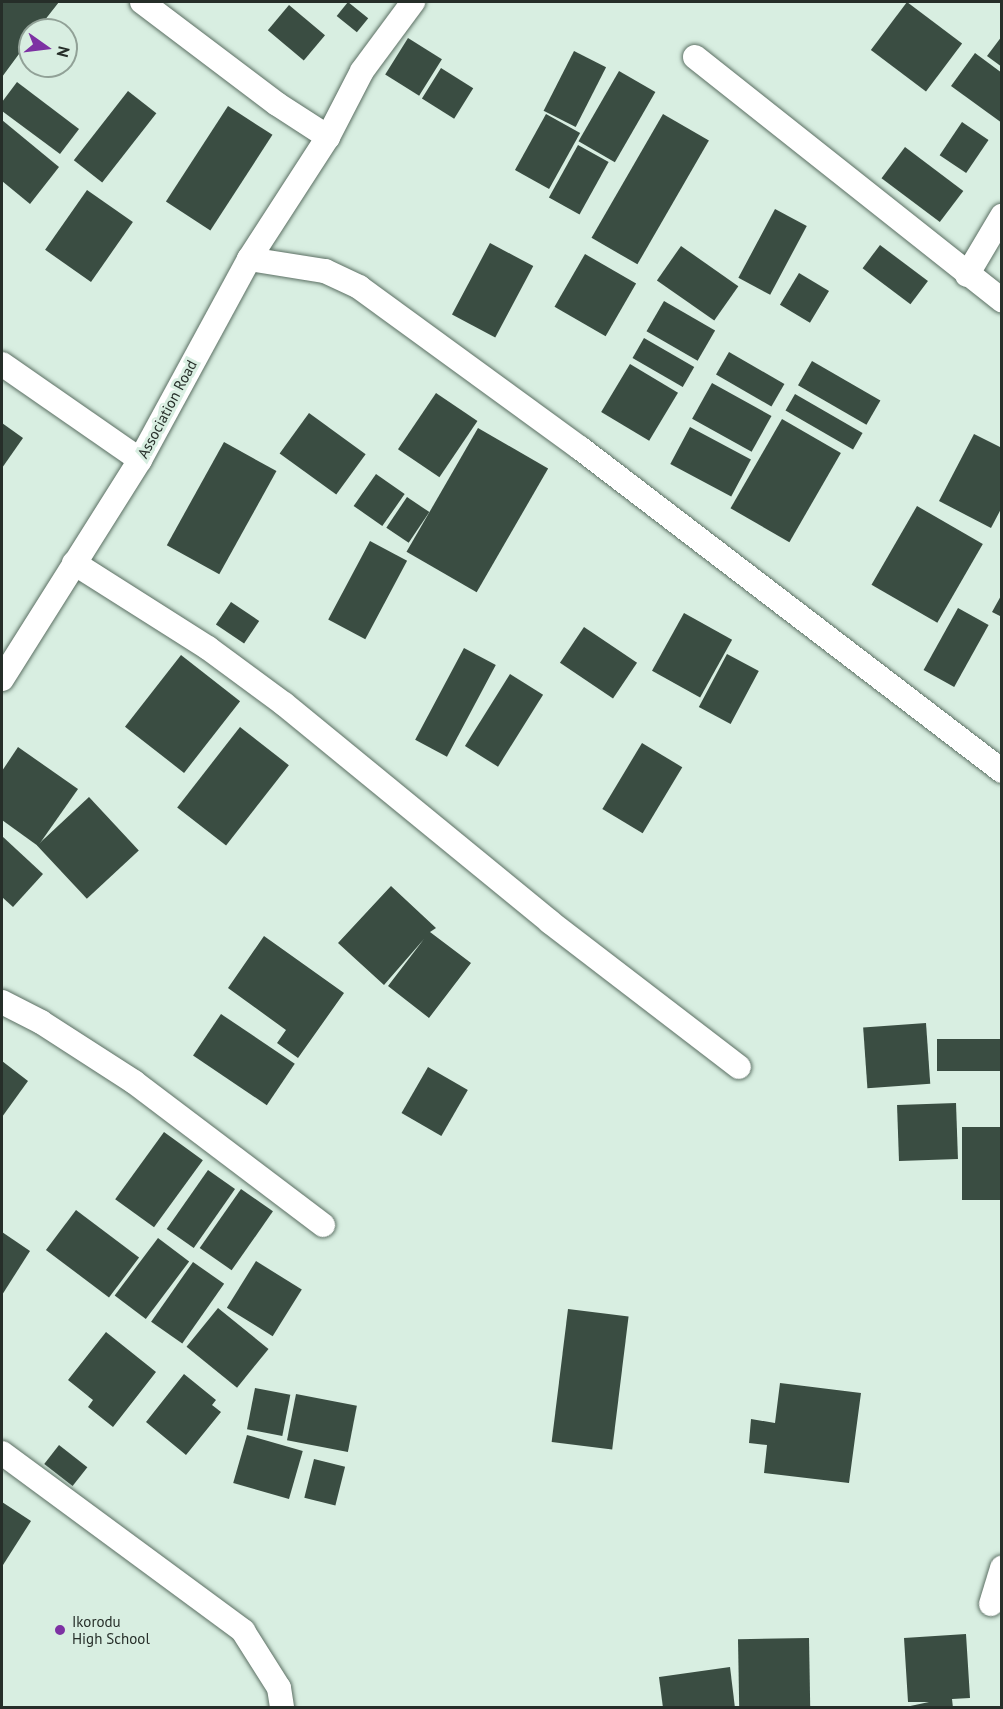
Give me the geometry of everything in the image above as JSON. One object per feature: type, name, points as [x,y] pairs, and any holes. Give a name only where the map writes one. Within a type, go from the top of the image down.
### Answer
[{"type":"street","points":[[142,2],[277,104],[327,137]]},
{"type":"street","name":"Association Road","points":[[2,679],[140,460],[249,259],[327,137],[362,71],[413,2]]},
{"type":"street","points":[[695,57],[967,275],[1002,300]]},
{"type":"street","points":[[967,275],[1002,216]]},
{"type":"street","points":[[249,259],[325,271],[359,287],[580,448],[1002,771]]},
{"type":"street","points":[[2,364],[140,460]]},
{"type":"street","points":[[74,563],[208,648],[284,704],[550,922],[739,1067]]},
{"type":"street","points":[[2,1002],[41,1022],[134,1082],[323,1226]]},
{"type":"street","points":[[2,1453],[243,1631],[279,1688],[282,1707]]},
{"type":"street","points":[[991,1604],[1002,1568]]},
{"type":"building","points":[[2,2],[59,2],[46,18],[18,18],[18,55],[2,77]]},
{"type":"building","points":[[348,2],[368,18],[357,32],[337,16]]},
{"type":"building","points":[[907,2],[962,44],[926,91],[871,50]]},
{"type":"building","points":[[289,5],[325,35],[304,60],[268,30]]},
{"type":"building","points":[[1002,36],[1002,67],[987,56]]},
{"type":"building","points":[[408,38],[442,59],[419,96],[385,74]]},
{"type":"building","points":[[574,51],[606,67],[576,127],[544,111]]},
{"type":"building","points":[[975,53],[1002,73],[1002,123],[951,86]]},
{"type":"building","points":[[441,68],[473,88],[454,119],[422,99]]},
{"type":"building","points":[[619,71],[655,92],[615,162],[578,141]]},
{"type":"building","points":[[17,82],[79,129],[60,154],[2,111],[2,102]]},
{"type":"building","points":[[128,91],[156,113],[102,183],[74,160]]},
{"type":"building","points":[[228,106],[272,135],[210,230],[166,202]]},
{"type":"building","points":[[546,114],[580,133],[549,189],[515,170]]},
{"type":"building","points":[[663,114],[709,140],[637,264],[592,238]]},
{"type":"building","points":[[2,120],[59,167],[30,204],[2,181]]},
{"type":"building","points":[[962,122],[989,140],[966,173],[940,155]]},
{"type":"building","points":[[578,145],[609,162],[580,214],[549,197]]},
{"type":"building","points":[[905,147],[963,191],[940,222],[882,178]]},
{"type":"building","points":[[87,190],[133,222],[91,282],[45,250]]},
{"type":"building","points":[[775,209],[807,226],[770,295],[738,278]]},
{"type":"building","points":[[490,243],[533,266],[495,338],[452,315]]},
{"type":"building","points":[[880,245],[928,281],[910,304],[863,268]]},
{"type":"building","points":[[681,246],[738,286],[714,321],[657,280]]},
{"type":"building","points":[[585,254],[636,284],[606,336],[554,307]]},
{"type":"building","points":[[799,273],[829,291],[810,323],[780,305]]},
{"type":"building","points":[[664,301],[715,330],[698,361],[646,331]]},
{"type":"building","points":[[644,338],[694,367],[683,387],[632,358]]},
{"type":"building","points":[[729,352],[784,384],[771,407],[716,375]]},
{"type":"building","points":[[812,361],[880,400],[866,425],[798,385]]},
{"type":"building","points":[[630,364],[678,393],[649,441],[601,412]]},
{"type":"building","points":[[712,383],[771,416],[752,452],[692,419]]},
{"type":"building","points":[[436,393],[477,421],[439,477],[398,449]]},
{"type":"building","points":[[795,394],[863,433],[853,449],[786,410]]},
{"type":"building","points":[[309,413],[366,454],[336,495],[280,453]]},
{"type":"building","points":[[782,419],[841,453],[789,542],[730,508]]},
{"type":"building","points":[[2,423],[23,438],[2,468]]},
{"type":"building","points":[[690,427],[751,459],[731,496],[670,464]]},
{"type":"building","points":[[478,428],[548,468],[477,592],[407,552]]},
{"type":"building","points":[[974,434],[1002,448],[1002,507],[991,528],[939,501]]},
{"type":"building","points":[[224,442],[276,471],[219,574],[167,545]]},
{"type":"building","points":[[376,474],[405,494],[382,526],[354,506]]},
{"type":"building","points":[[407,497],[429,512],[409,543],[386,528]]},
{"type":"building","points":[[917,506],[983,544],[937,623],[872,585]]},
{"type":"building","points":[[370,541],[407,561],[365,639],[328,620]]},
{"type":"building","points":[[1002,594],[1002,617],[992,612]]},
{"type":"building","points":[[231,602],[259,621],[244,643],[216,624]]},
{"type":"building","points":[[958,608],[989,625],[954,687],[924,670]]},
{"type":"building","points":[[684,613],[732,640],[700,697],[652,671]]},
{"type":"building","points":[[584,627],[637,663],[613,698],[560,663]]},
{"type":"building","points":[[464,648],[496,665],[447,757],[415,740]]},
{"type":"building","points":[[727,654],[759,671],[731,724],[699,707]]},
{"type":"building","points":[[181,655],[240,701],[184,773],[125,727]]},
{"type":"building","points":[[510,674],[543,695],[498,767],[465,746]]},
{"type":"building","points":[[240,727],[289,765],[226,846],[177,807]]},
{"type":"building","points":[[642,743],[682,767],[643,833],[602,809]]},
{"type":"building","points":[[18,747],[78,789],[38,846],[2,820],[2,771]]},
{"type":"building","points":[[89,797],[139,850],[87,899],[37,845]]},
{"type":"building","points":[[2,836],[43,874],[13,907],[2,897]]},
{"type":"building","points":[[391,886],[436,928],[430,932],[471,963],[429,1018],[388,986],[424,939],[384,985],[338,943]]},
{"type":"building","points":[[264,936],[344,993],[298,1058],[277,1043],[286,1030],[228,988]]},
{"type":"building","points":[[221,1014],[295,1064],[267,1105],[193,1055]]},
{"type":"building","points":[[926,1023],[930,1084],[867,1088],[863,1027]]},
{"type":"building","points":[[937,1039],[1002,1039],[1002,1071],[937,1071]]},
{"type":"building","points":[[2,1061],[28,1081],[2,1117]]},
{"type":"building","points":[[428,1067],[468,1090],[441,1136],[402,1113]]},
{"type":"building","points":[[956,1103],[958,1159],[899,1161],[897,1105]]},
{"type":"building","points":[[962,1127],[1002,1127],[1002,1200],[962,1200]]},
{"type":"building","points":[[164,1132],[203,1160],[154,1227],[115,1199]]},
{"type":"building","points":[[208,1170],[235,1189],[194,1248],[167,1229]]},
{"type":"building","points":[[241,1189],[273,1211],[232,1270],[200,1248]]},
{"type":"building","points":[[76,1210],[139,1258],[109,1297],[46,1250]]},
{"type":"building","points":[[2,1232],[30,1251],[2,1295]]},
{"type":"building","points":[[158,1238],[189,1261],[146,1319],[115,1296]]},
{"type":"building","points":[[256,1261],[302,1290],[273,1336],[227,1308]]},
{"type":"building","points":[[193,1262],[224,1284],[182,1344],[151,1322]]},
{"type":"building","points":[[218,1308],[269,1349],[237,1388],[187,1347]]},
{"type":"building","points":[[568,1309],[629,1316],[612,1449],[552,1442]]},
{"type":"building","points":[[106,1332],[156,1372],[113,1427],[88,1407],[93,1400],[68,1380]]},
{"type":"building","points":[[184,1374],[216,1400],[212,1405],[221,1412],[186,1455],[146,1422]]},
{"type":"building","points":[[780,1383],[861,1393],[849,1483],[764,1473],[767,1445],[749,1443],[751,1419],[775,1423]]},
{"type":"building","points":[[255,1388],[290,1395],[282,1436],[247,1429]]},
{"type":"building","points":[[296,1394],[357,1406],[348,1452],[287,1440]]},
{"type":"building","points":[[247,1435],[303,1451],[289,1499],[233,1483]]},
{"type":"building","points":[[59,1445],[87,1467],[73,1486],[44,1464]]},
{"type":"building","points":[[314,1459],[345,1467],[335,1506],[304,1498]]},
{"type":"building","points":[[2,1502],[31,1521],[3,1565],[2,1564]]},
{"type":"building","points":[[966,1634],[970,1698],[952,1699],[953,1708],[901,1708],[929,1702],[908,1702],[904,1638]]},
{"type":"building","points":[[809,1638],[810,1707],[739,1708],[738,1639]]},
{"type":"building","points":[[730,1667],[735,1708],[663,1708],[659,1677]]},
{"type":"place","name":"Ikorodu High School","points":[[60,1630]]}]
